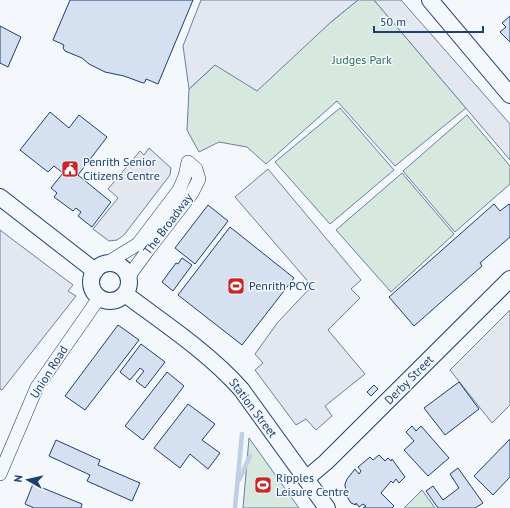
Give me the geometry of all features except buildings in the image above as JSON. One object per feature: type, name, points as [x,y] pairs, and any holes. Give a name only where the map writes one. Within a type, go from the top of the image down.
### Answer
[{"type":"street","points":[[430,0],[510,95]]},
{"type":"street","name":"The Broadway","points":[[101,267],[138,244],[179,190],[185,176],[188,162],[196,169],[198,179],[192,192],[129,276]]},
{"type":"street","points":[[0,197],[101,267]]},
{"type":"street","points":[[118,264],[123,267],[129,276],[129,289],[116,301],[110,302],[99,298],[92,288],[92,276],[101,267],[118,264]]},
{"type":"street","name":"Derby Street","points":[[306,479],[326,462],[510,279]]},
{"type":"street","name":"Station Street","points":[[125,294],[227,372],[241,389],[327,508]]},
{"type":"street","name":"Union Road","points":[[0,474],[37,387],[99,298]]},
{"type":"green space","name":"Judges Park","points":[[358,0],[374,0],[466,108],[395,166],[337,101],[266,164],[247,147],[219,142],[199,152],[187,130],[189,89],[215,65],[331,22]]},
{"type":"green space","points":[[340,108],[394,170],[330,224],[275,162]]},
{"type":"green space","points":[[467,115],[510,166],[510,184],[455,232],[403,171]]},
{"type":"green space","points":[[402,173],[454,234],[391,292],[336,230]]},
{"type":"green space","name":"Ripples Leisure Centre","points":[[249,438],[299,508],[243,508]]},
{"type":"green space","points":[[422,490],[435,508],[404,508]]},
{"type":"shaded area","points":[[201,0],[358,0],[331,22],[257,91],[215,65],[189,89],[183,46]]},
{"type":"shaded area","points":[[374,0],[401,0],[510,124],[510,160]]},
{"type":"shaded area","points":[[149,148],[171,168],[170,175],[124,235],[117,240],[109,241],[93,229],[118,198],[108,189],[140,151],[144,155]]},
{"type":"shaded area","points":[[268,169],[361,280],[351,289],[360,298],[328,330],[365,374],[325,406],[332,416],[316,430],[306,419],[296,425],[255,370],[263,363],[255,354],[278,322],[312,286],[235,197]]},
{"type":"shaded area","points":[[0,230],[73,285],[68,291],[76,296],[2,390],[0,389]]},
{"type":"shaded area","points":[[510,310],[510,405],[492,423],[450,370]]},
{"type":"waterway","points":[[235,508],[242,434]]},
{"type":"waterway","points":[[239,480],[250,456]]},
{"type":"place","name":"Penrith Senior Citizens Centre","points":[[70,169]]},
{"type":"place","name":"Penrith PCYC","points":[[236,286]]},
{"type":"place","name":"Ripples Leisure Centre","points":[[263,485]]}]
